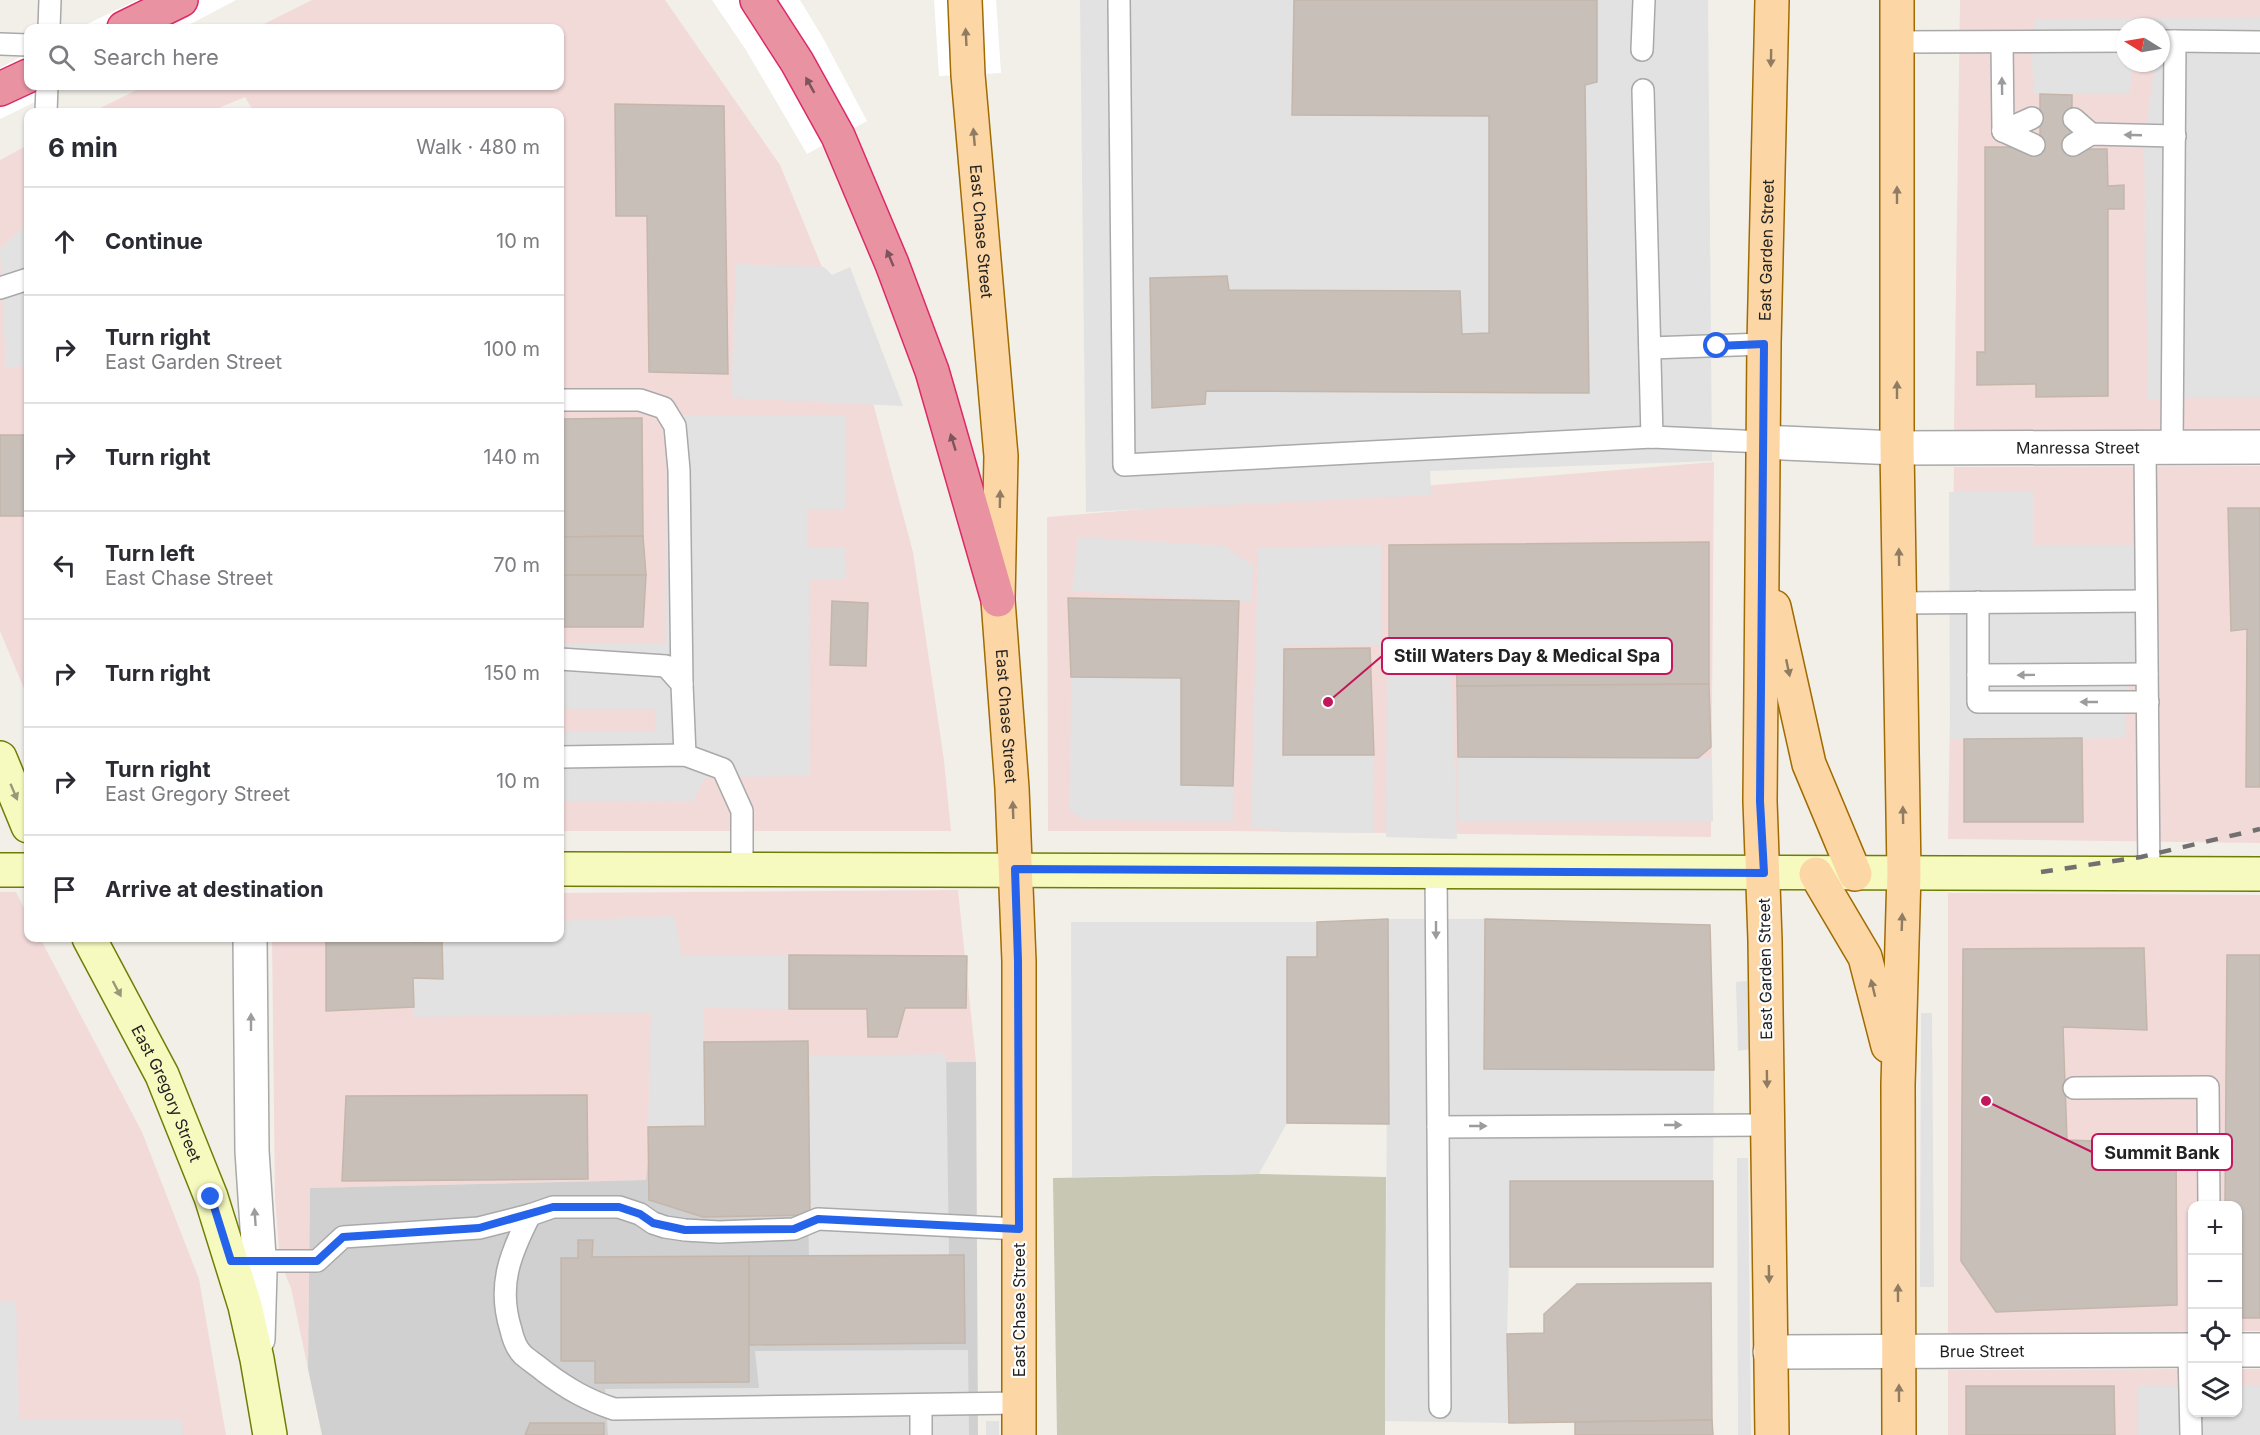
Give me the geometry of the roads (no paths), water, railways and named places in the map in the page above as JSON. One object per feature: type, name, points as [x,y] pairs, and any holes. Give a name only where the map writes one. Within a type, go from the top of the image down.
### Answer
[{"type":"highway","points":[[132,24],[182,0]]},
{"type":"highway","points":[[757,0],[797,62],[838,136],[892,264],[932,371],[998,600]]},
{"type":"highway","points":[[0,90],[24,77]]},
{"type":"main road","name":"East Chase Street","points":[[964,0],[968,75],[1001,456],[998,600],[1012,788],[1019,972],[1019,1435]]},
{"type":"main road","name":"East Garden Street","points":[[1772,0],[1764,344],[1760,801],[1764,873],[1772,1435]]},
{"type":"main road","points":[[1897,0],[1897,448],[1904,873],[1898,1085],[1899,1435]]},
{"type":"main road","points":[[1762,550],[1809,764],[1855,874]]},
{"type":"main road","points":[[1816,874],[1865,957],[1898,1085]]},
{"type":"street","name":"Manressa Street","points":[[1763,442],[1897,448],[2260,447]]},
{"type":"street","points":[[0,758],[24,816]]},
{"type":"street","points":[[564,869],[2260,874]]},
{"type":"street","points":[[0,870],[24,870]]},
{"type":"street","name":"East Gregory Street","points":[[91,942],[162,1075],[211,1197],[245,1261]]},
{"type":"street","name":"East Gregory Street","points":[[250,942],[252,1151],[245,1261],[257,1359],[270,1435]]},
{"type":"street","name":"Brue Street","points":[[1770,1352],[2188,1350]]},
{"type":"street","points":[[2242,1350],[2260,1350]]},
{"type":"lane","points":[[49,24],[50,0]]},
{"type":"lane","points":[[1119,0],[1124,465],[1652,437],[1763,442]]},
{"type":"lane","points":[[1642,50],[1644,0]]},
{"type":"lane","points":[[1897,42],[2116,41]]},
{"type":"lane","points":[[2170,41],[2260,42]]},
{"type":"lane","points":[[2001,42],[2003,131]]},
{"type":"lane","points":[[0,44],[24,45]]},
{"type":"lane","points":[[2150,873],[2146,601],[2159,448],[2175,136],[2170,68]]},
{"type":"lane","points":[[46,108],[47,90]]},
{"type":"lane","points":[[1643,90],[1652,437]]},
{"type":"lane","points":[[2003,131],[2032,118]]},
{"type":"lane","points":[[2074,119],[2082,139],[2175,136]]},
{"type":"lane","points":[[2003,131],[2034,145]]},
{"type":"lane","points":[[0,288],[24,280]]},
{"type":"lane","points":[[1650,348],[1764,344]]},
{"type":"lane","points":[[564,400],[640,400],[664,408],[675,426],[679,470],[685,755]]},
{"type":"lane","points":[[1899,603],[2146,601]]},
{"type":"lane","points":[[1978,602],[1978,702],[2148,702]]},
{"type":"lane","points":[[564,659],[666,666],[682,684]]},
{"type":"lane","points":[[1978,675],[2147,674]]},
{"type":"lane","points":[[564,757],[685,755],[723,769],[742,811],[742,869]]},
{"type":"lane","points":[[1436,872],[1440,1407]]},
{"type":"lane","points":[[2074,1088],[2208,1087],[2209,1201]]},
{"type":"lane","points":[[1438,1127],[1767,1125]]},
{"type":"lane","points":[[245,1261],[317,1261],[343,1237],[479,1228],[553,1207],[619,1207],[640,1214],[659,1225],[685,1230],[794,1229],[818,1219],[1019,1229]]},
{"type":"lane","points":[[530,1215],[517,1241],[508,1268],[504,1297],[506,1316],[514,1339],[522,1354],[570,1391],[614,1410],[1019,1403]]},
{"type":"lane","points":[[2191,1363],[2191,1435]]},
{"type":"lane","points":[[921,1405],[921,1435]]},
{"type":"railway","points":[[2041,872],[2141,857],[2260,829]]},
{"type":"place","name":"Still Waters Day & Medical Spa","points":[[1328,702]]},
{"type":"place","name":"Summit Bank","points":[[1986,1101]]}]
